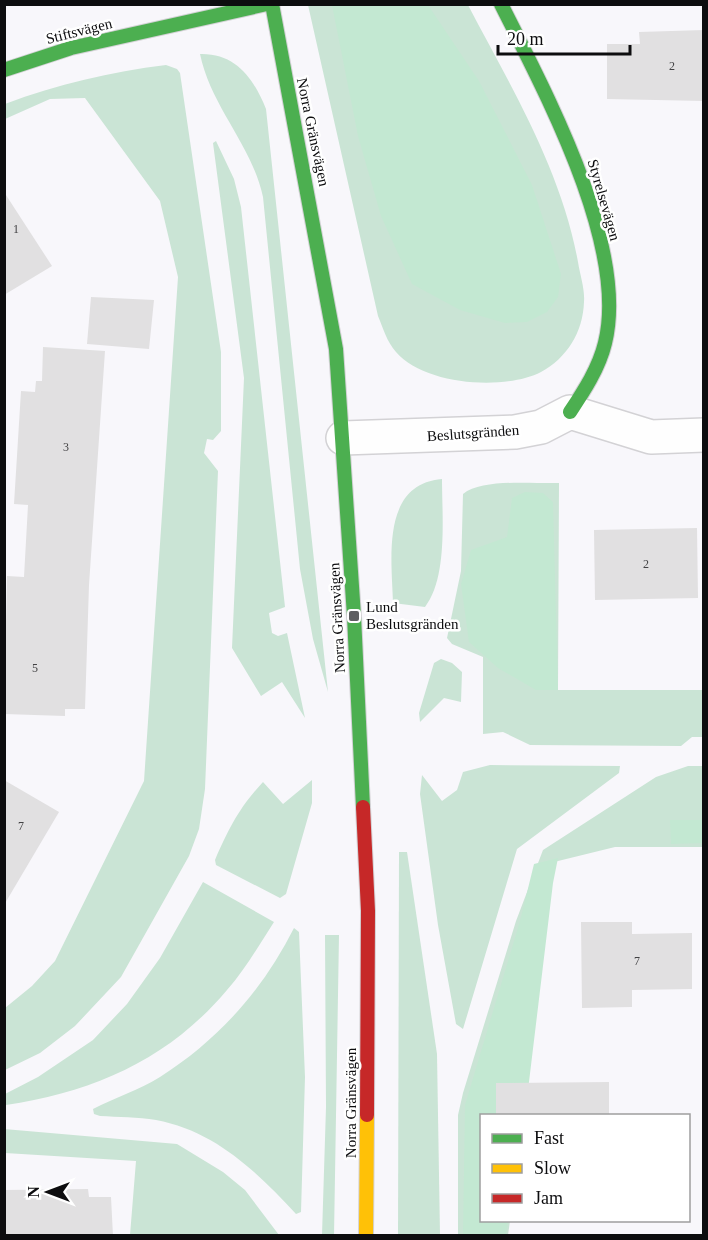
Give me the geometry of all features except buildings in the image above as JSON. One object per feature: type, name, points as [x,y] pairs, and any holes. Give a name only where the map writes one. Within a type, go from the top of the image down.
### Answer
[{"type":"street","name":"Stiftsvägen","points":[[4,70],[71,48],[270,4]]},
{"type":"street","name":"Norra Gränsvägen","points":[[270,4],[336,349],[343,438],[368,911],[366,1236]]},
{"type":"street","name":"Styrelsevägen","points":[[501,4],[572,150],[589,196],[600,242],[608,312],[605,343],[594,376],[570,412]]},
{"type":"street","name":"Beslutsgränden","points":[[343,438],[515,432],[542,427],[570,412]]},
{"type":"street","points":[[570,412],[651,437],[704,435]]},
{"type":"green space","points":[[308,5],[468,5],[533,129],[547,161],[570,228],[583,287],[583,313],[577,334],[566,352],[541,372],[507,382],[465,382],[425,372],[409,363],[393,348],[378,316]]},
{"type":"green space","points":[[332,5],[428,5],[479,81],[532,185],[561,274],[558,297],[547,312],[527,322],[505,323],[460,310],[412,284],[381,216],[358,136]]},
{"type":"green space","points":[[200,54],[213,55],[234,63],[256,88],[266,109],[328,692],[313,639],[300,569],[263,197],[250,160],[205,73]]},
{"type":"green space","points":[[166,65],[177,69],[180,73],[221,352],[221,431],[213,440],[207,439],[204,453],[218,471],[205,789],[199,829],[189,856],[121,977],[75,1026],[40,1053],[5,1070],[5,1008],[32,986],[55,961],[144,781],[178,277],[160,201],[85,98],[50,99],[5,119],[5,104],[84,80]]},
{"type":"green space","points":[[216,141],[234,179],[241,207],[285,607],[269,613],[272,633],[278,636],[287,633],[305,718],[282,682],[261,696],[232,648],[244,378],[213,143]]},
{"type":"green space","points":[[442,479],[442,546],[437,580],[432,594],[425,607],[393,603],[392,547],[399,509],[408,495],[422,484]]},
{"type":"green space","points":[[559,483],[558,690],[703,690],[703,737],[692,737],[681,746],[530,745],[503,732],[483,734],[483,657],[452,644],[447,638],[461,571],[463,494],[472,489],[496,484]]},
{"type":"green space","points":[[525,492],[543,493],[553,502],[558,690],[536,690],[498,668],[469,642],[461,584],[471,550],[507,537],[512,498]]},
{"type":"green space","points":[[441,659],[452,663],[462,672],[461,702],[444,698],[420,722],[419,713],[434,663]]},
{"type":"green space","points":[[490,765],[620,766],[619,773],[517,849],[463,1029],[456,1024],[438,925],[420,794],[422,775],[442,801],[457,790],[463,772]]},
{"type":"green space","points":[[688,766],[703,766],[703,847],[615,847],[554,862],[483,1114],[480,1114],[480,1222],[510,1222],[508,1235],[458,1236],[458,1115],[516,921],[543,850],[656,777]]},
{"type":"green space","points":[[312,780],[312,803],[286,894],[280,898],[216,865],[215,860],[235,819],[263,782],[283,804]]},
{"type":"green space","points":[[670,820],[703,820],[703,843],[671,844]]},
{"type":"green space","points":[[399,852],[407,852],[437,1054],[440,1235],[398,1236]]},
{"type":"green space","points":[[558,858],[525,1114],[480,1114],[480,1222],[508,1222],[506,1235],[463,1236],[465,1105],[520,921],[534,864]]},
{"type":"green space","points":[[203,882],[274,922],[246,966],[227,990],[180,1035],[155,1053],[128,1068],[70,1091],[6,1105],[5,1094],[38,1077],[93,1040],[127,1004],[160,958]]},
{"type":"green space","points":[[294,928],[299,932],[305,1077],[301,1212],[296,1214],[250,1168],[216,1143],[197,1133],[156,1120],[100,1116],[94,1114],[93,1109],[152,1082],[181,1063],[220,1030],[253,993],[282,951]]},
{"type":"green space","points":[[325,935],[339,935],[334,1236],[322,1235],[326,1107]]},
{"type":"green space","points":[[4,1129],[177,1144],[223,1172],[245,1190],[279,1235],[130,1235],[136,1161],[5,1153]]},
{"type":"traffic: fast","points":[[4,70],[71,48],[267,4]]},
{"type":"traffic: fast","points":[[272,4],[336,349],[354,616],[363,807]]},
{"type":"traffic: fast","points":[[501,4],[539,80],[578,169],[594,216],[605,261],[609,304],[605,343],[586,388],[570,412]]},
{"type":"traffic: slow","points":[[366,1236],[367,1115]]},
{"type":"traffic: jam","points":[[363,807],[368,911],[367,1115]]},
{"type":"place","name":"Lund Beslutsgränden","points":[[354,616]]}]
